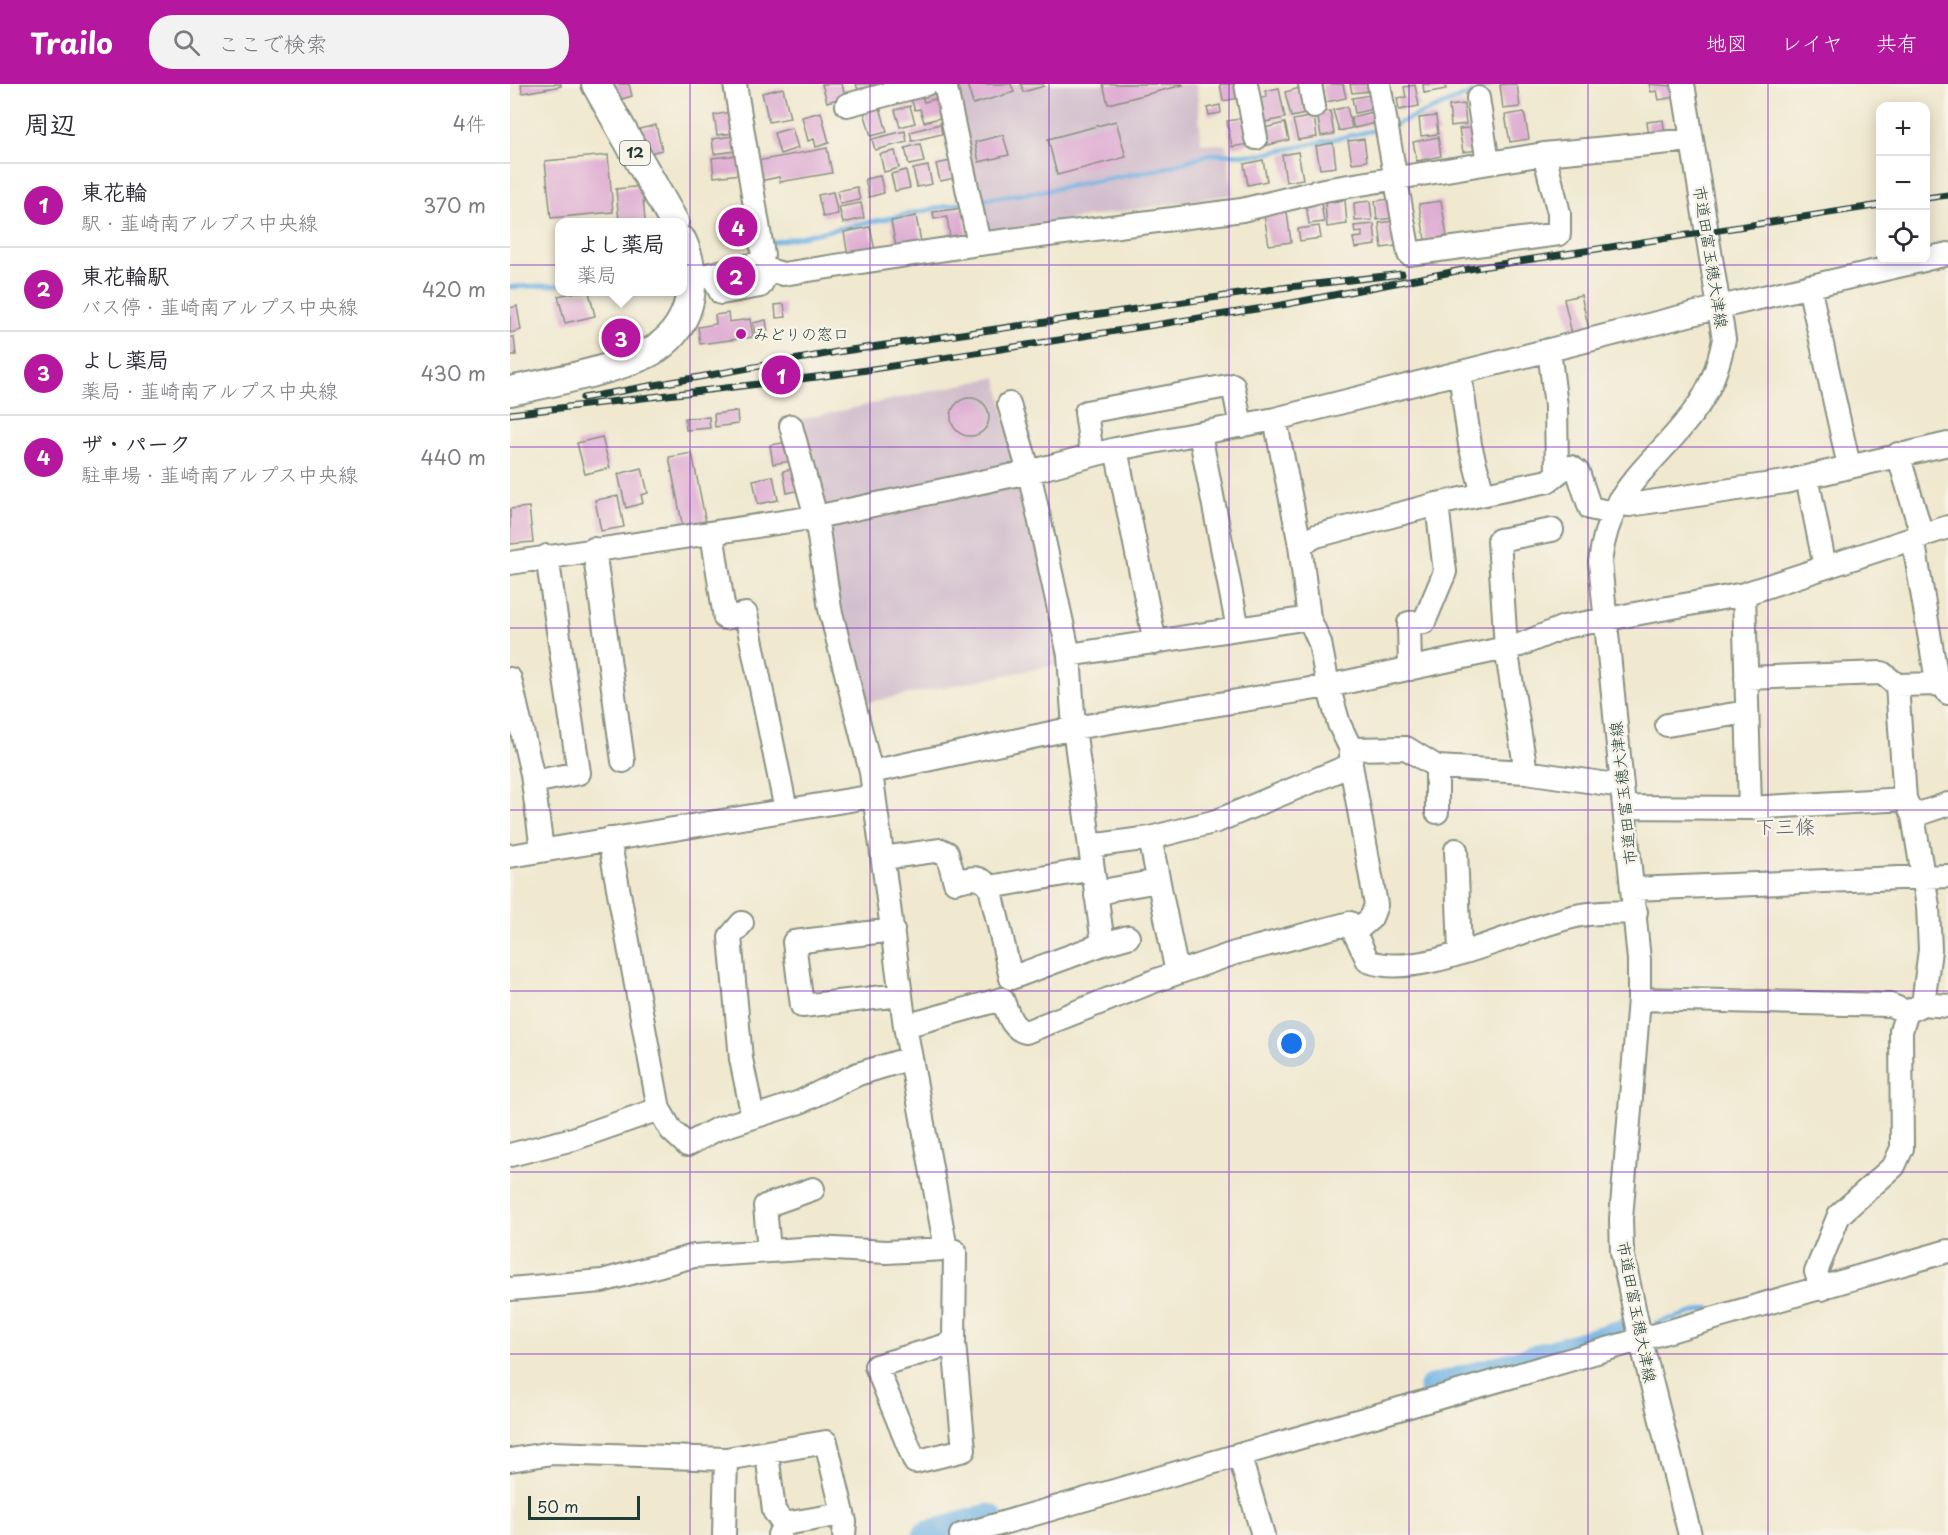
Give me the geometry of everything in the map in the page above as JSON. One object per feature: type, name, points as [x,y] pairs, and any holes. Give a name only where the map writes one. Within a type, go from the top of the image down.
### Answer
[{"type":"main road","name":"12","points":[[596,84],[672,218]]},
{"type":"main road","points":[[510,391],[624,362],[656,348],[674,333],[709,282],[687,252]]},
{"type":"street","points":[[735,84],[763,255],[763,274],[752,299],[726,303],[709,282],[751,265],[763,274],[783,274],[979,244],[1242,210],[1324,190],[1544,154],[1691,140]]},
{"type":"street","points":[[847,105],[926,84]]},
{"type":"street","points":[[945,84],[979,244]]},
{"type":"street","points":[[1310,84],[1314,107]]},
{"type":"street","points":[[1379,84],[1409,254],[1559,234],[1559,213],[1544,154]]},
{"type":"street","name":"市道田富玉穂大津線","points":[[1683,84],[1724,339],[1718,366],[1695,411],[1635,478],[1615,507],[1603,536],[1600,562],[1604,619],[1634,889],[1639,999],[1622,1219],[1622,1252],[1641,1341],[1690,1535]]},
{"type":"street","points":[[1252,85],[1256,138]]},
{"type":"street","points":[[1478,98],[1488,164]]},
{"type":"street","points":[[1930,258],[1948,254]]},
{"type":"street","points":[[510,563],[816,517],[1029,472],[1116,449],[1275,419],[1720,307],[1904,264]]},
{"type":"street","points":[[1809,286],[1849,466]]},
{"type":"street","points":[[1549,350],[1556,406],[1557,473]]},
{"type":"street","points":[[1460,373],[1470,445],[1483,495]]},
{"type":"street","points":[[1092,455],[1086,412],[1233,385],[1241,426]]},
{"type":"street","points":[[1010,405],[1029,472],[1069,655],[1074,728],[1102,944]]},
{"type":"street","points":[[1275,419],[1300,545],[1309,618],[1320,643],[1328,686],[1351,757],[1376,905],[1371,918],[1354,932]]},
{"type":"street","points":[[792,426],[816,517],[830,609],[871,772],[905,1026],[946,1249]]},
{"type":"street","points":[[1200,434],[1238,629]]},
{"type":"street","points":[[1300,545],[1317,536],[1437,504],[1548,481],[1557,473],[1571,467],[1578,472],[1590,508],[1615,507],[1807,477],[1948,444]]},
{"type":"street","points":[[1116,449],[1155,643]]},
{"type":"street","points":[[1898,454],[1917,537],[1936,675],[1945,688]]},
{"type":"street","points":[[1807,477],[1825,567]]},
{"type":"street","points":[[1410,669],[1408,623],[1424,622],[1445,572],[1437,504]]},
{"type":"street","points":[[871,772],[1074,728],[1328,686],[1506,648],[1564,627],[1744,594],[1948,527]]},
{"type":"street","points":[[1526,772],[1506,648],[1499,540],[1552,530]]},
{"type":"street","points":[[712,533],[725,618],[746,614],[786,810]]},
{"type":"street","points":[[594,549],[623,760]]},
{"type":"street","points":[[533,782],[579,773],[547,556]]},
{"type":"street","points":[[1744,594],[1750,808]]},
{"type":"street","points":[[1069,655],[1309,618]]},
{"type":"street","points":[[1746,678],[1882,674],[1898,685],[1945,688]]},
{"type":"street","points":[[510,679],[533,782],[542,850]]},
{"type":"street","points":[[1820,1282],[1839,1215],[1894,1166],[1902,1148],[1901,1031],[1915,1008],[1930,950],[1928,906],[1909,807],[1898,685]]},
{"type":"street","points":[[1667,725],[1747,712]]},
{"type":"street","points":[[1090,846],[1150,838],[1216,820],[1351,757],[1406,748],[1437,767],[1526,772],[1612,787],[1623,797],[1750,808],[1909,807],[1948,804]]},
{"type":"street","points":[[1437,767],[1437,812]]},
{"type":"street","points":[[510,856],[874,796]]},
{"type":"street","points":[[1150,838],[1177,973]]},
{"type":"street","points":[[609,839],[659,1109],[671,1130],[687,1145],[717,1129],[800,1102],[858,1074],[911,1058]]},
{"type":"street","points":[[883,858],[941,850],[947,853],[955,882],[976,877],[984,880],[990,887],[1011,978],[1102,944],[1128,937]]},
{"type":"street","points":[[1456,850],[1460,952]]},
{"type":"street","points":[[990,887],[1093,869]]},
{"type":"street","points":[[1634,889],[1948,876]]},
{"type":"street","points":[[1096,896],[1113,889],[1158,881]]},
{"type":"street","points":[[905,1026],[1002,999],[1013,1023],[1019,1031],[1026,1032],[1235,952],[1350,923],[1368,961],[1382,967],[1400,967],[1460,952],[1581,915],[1636,912]]},
{"type":"street","points":[[742,923],[730,937],[741,1059],[753,1117]]},
{"type":"street","points":[[893,930],[794,942],[802,1006],[901,995]]},
{"type":"street","points":[[1639,999],[1890,1005],[1915,1008],[1948,1006]]},
{"type":"street","points":[[510,1155],[573,1139],[659,1109]]},
{"type":"street","points":[[770,1251],[765,1206],[813,1189]]},
{"type":"street","points":[[510,1289],[602,1281],[694,1256],[817,1248],[886,1252],[946,1249],[955,1251],[954,1342],[964,1450],[915,1462],[876,1366],[954,1342]]},
{"type":"street","points":[[961,1535],[1641,1341],[1820,1282],[1948,1251]]},
{"type":"street","points":[[510,1460],[552,1453],[726,1459],[826,1442],[844,1524],[782,1529],[774,1511],[767,1453]]},
{"type":"street","points":[[1239,1454],[1263,1535]]},
{"type":"street","points":[[724,1535],[726,1459]]},
{"type":"shaded area","points":[[956,84],[1197,84],[1201,143],[1226,145],[1233,194],[984,233]]},
{"type":"shaded area","points":[[997,377],[1014,466],[821,510],[798,420]]},
{"type":"shaded area","points":[[1028,482],[1060,664],[854,705],[817,526]]},
{"type":"building","points":[[521,84],[561,84],[561,86],[522,93]]},
{"type":"building","points":[[607,84],[629,84],[632,96],[612,102]]},
{"type":"building","points":[[822,84],[842,84],[845,97],[827,102]]},
{"type":"building","points":[[856,84],[876,84],[877,86],[859,92]]},
{"type":"building","points":[[967,84],[1011,84],[1014,92],[973,104]]},
{"type":"building","points":[[1021,84],[1043,84],[1044,86],[1023,92]]},
{"type":"building","points":[[1103,84],[1182,84],[1183,85],[1108,104]]},
{"type":"building","points":[[1220,84],[1238,84],[1240,98],[1223,101]]},
{"type":"building","points":[[1322,84],[1343,84],[1346,98],[1326,102]]},
{"type":"building","points":[[1350,84],[1369,84],[1370,91],[1352,93]]},
{"type":"building","points":[[1423,84],[1445,84],[1446,89],[1424,93]]},
{"type":"building","points":[[1517,84],[1520,107],[1503,109],[1500,85]]},
{"type":"building","points":[[1649,84],[1673,86],[1675,97],[1659,100],[1657,91],[1651,92]]},
{"type":"building","points":[[1415,85],[1419,106],[1399,110],[1397,98],[1406,97],[1404,87]]},
{"type":"building","points":[[1304,87],[1310,113],[1291,117],[1285,92]]},
{"type":"building","points":[[783,88],[790,118],[769,122],[762,93]]},
{"type":"building","points":[[1279,88],[1285,118],[1260,123],[1255,99],[1267,97],[1265,91]]},
{"type":"building","points":[[1370,95],[1374,109],[1355,113],[1352,98]]},
{"type":"building","points":[[922,96],[924,102],[939,98],[944,117],[924,122],[920,109],[915,110],[911,99]]},
{"type":"building","points":[[1464,104],[1466,124],[1451,126],[1449,106]]},
{"type":"building","points":[[1220,105],[1221,113],[1209,115],[1207,108]]},
{"type":"building","points":[[910,106],[915,123],[900,127],[895,110]]},
{"type":"building","points":[[880,107],[887,132],[871,136],[864,112]]},
{"type":"building","points":[[1347,107],[1352,128],[1339,131],[1333,110]]},
{"type":"building","points":[[1330,111],[1334,134],[1321,136],[1317,113]]},
{"type":"building","points":[[730,112],[734,133],[717,135],[714,115]]},
{"type":"building","points":[[821,112],[829,143],[816,147],[814,139],[808,141],[802,117]]},
{"type":"building","points":[[1373,112],[1376,123],[1354,128],[1351,117]]},
{"type":"building","points":[[1524,112],[1529,139],[1510,142],[1505,115]]},
{"type":"building","points":[[1314,116],[1317,137],[1298,140],[1293,120]]},
{"type":"building","points":[[1436,116],[1438,134],[1421,136],[1419,118]]},
{"type":"building","points":[[1245,118],[1249,144],[1232,147],[1227,121]]},
{"type":"building","points":[[1663,120],[1665,135],[1649,137],[1647,122]]},
{"type":"building","points":[[1116,121],[1126,157],[1057,175],[1048,139]]},
{"type":"building","points":[[1285,123],[1289,140],[1264,146],[1260,129]]},
{"type":"building","points":[[940,124],[942,134],[912,141],[910,132]]},
{"type":"building","points":[[656,125],[662,150],[645,154],[635,130]]},
{"type":"building","points":[[1476,127],[1479,150],[1463,152],[1459,129]]},
{"type":"building","points":[[792,128],[798,148],[780,154],[774,133]]},
{"type":"building","points":[[905,131],[907,142],[875,150],[872,139]]},
{"type":"building","points":[[1003,135],[1009,155],[979,162],[975,142]]},
{"type":"building","points":[[733,136],[735,151],[714,154],[712,139]]},
{"type":"building","points":[[1438,137],[1441,156],[1417,161],[1413,142]]},
{"type":"building","points":[[1364,139],[1367,161],[1352,163],[1348,141]]},
{"type":"building","points":[[1333,143],[1336,167],[1320,169],[1316,146]]},
{"type":"building","points":[[920,144],[924,162],[909,165],[905,148]]},
{"type":"building","points":[[827,148],[832,173],[780,182],[779,177],[760,181],[757,161]]},
{"type":"building","points":[[895,151],[899,168],[884,172],[880,154]]},
{"type":"building","points":[[1298,152],[1303,179],[1286,182],[1282,155]]},
{"type":"building","points":[[608,155],[613,212],[551,218],[545,161]]},
{"type":"building","points":[[738,155],[741,174],[714,177],[712,158]]},
{"type":"building","points":[[1263,160],[1267,181],[1248,185],[1244,164]]},
{"type":"building","points":[[951,161],[955,178],[940,181],[936,164]]},
{"type":"building","points":[[928,166],[932,184],[917,187],[913,169]]},
{"type":"building","points":[[906,170],[910,188],[895,191],[891,174]]},
{"type":"building","points":[[880,176],[884,193],[869,197],[865,179]]},
{"type":"building","points":[[642,186],[645,218],[619,218],[616,189]]},
{"type":"building","points":[[857,187],[860,200],[840,204],[837,191]]},
{"type":"building","points":[[833,192],[838,214],[823,217],[818,195]]},
{"type":"building","points":[[1390,199],[1392,218],[1377,220],[1375,201]]},
{"type":"building","points":[[1345,200],[1347,224],[1327,227],[1325,203]]},
{"type":"building","points":[[1370,201],[1372,220],[1355,221],[1354,203]]},
{"type":"building","points":[[1441,201],[1447,236],[1425,240],[1419,204]]},
{"type":"building","points":[[1321,202],[1324,222],[1309,224],[1306,205]]},
{"type":"building","points":[[861,203],[864,218],[843,223],[839,207]]},
{"type":"building","points":[[963,208],[967,234],[950,237],[947,217],[934,219],[933,212]]},
{"type":"building","points":[[1287,212],[1291,242],[1269,245],[1264,215]]},
{"type":"building","points":[[916,216],[921,242],[896,247],[891,221]]},
{"type":"building","points":[[1392,221],[1396,246],[1382,248],[1379,223]]},
{"type":"building","points":[[1374,224],[1376,245],[1355,248],[1353,238],[1362,237],[1362,232],[1355,233],[1354,226]]},
{"type":"building","points":[[1319,226],[1321,238],[1300,241],[1298,229]]},
{"type":"building","points":[[870,227],[875,251],[848,256],[844,232]]},
{"type":"building","points":[[1581,295],[1589,329],[1572,334],[1564,299]]},
{"type":"building","points":[[558,296],[590,296],[595,316],[565,323]]},
{"type":"building","points":[[784,304],[786,317],[776,318],[775,305]]},
{"type":"building","points":[[517,306],[521,330],[510,333],[510,308]]},
{"type":"building","points":[[728,313],[729,322],[750,319],[753,337],[700,344],[698,327],[716,324],[715,315]]},
{"type":"building","points":[[627,320],[632,344],[615,348],[610,323]]},
{"type":"building","points":[[766,320],[768,334],[755,336],[753,323]]},
{"type":"building","points":[[510,337],[514,337],[516,355],[510,355]]},
{"type":"building","points":[[970,398],[983,404],[989,417],[983,430],[970,436],[957,430],[951,417],[957,404]]},
{"type":"building","points":[[737,411],[738,424],[715,427],[714,414]]},
{"type":"building","points":[[709,417],[710,428],[686,430],[685,418]]},
{"type":"building","points":[[602,437],[610,468],[585,474],[577,443]]},
{"type":"building","points":[[788,442],[792,461],[773,464],[770,445]]},
{"type":"building","points":[[692,453],[706,523],[683,528],[669,457]]},
{"type":"building","points":[[642,468],[648,493],[641,495],[643,503],[626,508],[618,474]]},
{"type":"building","points":[[796,468],[801,490],[787,493],[783,471]]},
{"type":"building","points":[[773,476],[778,500],[758,504],[753,480]]},
{"type":"building","points":[[618,496],[624,527],[601,531],[595,500]]},
{"type":"building","points":[[529,507],[533,542],[510,544],[510,509]]},
{"type":"waterway","points":[[1480,90],[1494,84]]},
{"type":"waterway","points":[[1394,125],[1472,93]]},
{"type":"waterway","points":[[977,200],[1043,191],[1161,169],[1210,154],[1260,155],[1380,129]]},
{"type":"waterway","points":[[769,243],[962,203]]},
{"type":"waterway","points":[[510,287],[555,285]]},
{"type":"waterway","points":[[1656,1323],[1709,1308]]},
{"type":"waterway","points":[[1432,1388],[1621,1333]]},
{"type":"waterway","points":[[926,1535],[989,1517]]},
{"type":"railway","points":[[1930,197],[1948,195]]},
{"type":"railway","points":[[510,414],[841,374],[1282,305],[1462,270],[1876,206]]},
{"type":"railway","points":[[583,398],[837,352],[1281,288],[1402,274]]},
{"type":"place","name":"ザ・パーク","points":[[738,227]]},
{"type":"place","name":"東花輪駅","points":[[736,276]]},
{"type":"place","name":"みどりの窓口","points":[[741,334]]},
{"type":"place","name":"よし薬局","points":[[621,338]]},
{"type":"place","name":"東花輪","points":[[781,375]]},
{"type":"district","name":"下三條","points":[[1785,827]]}]
